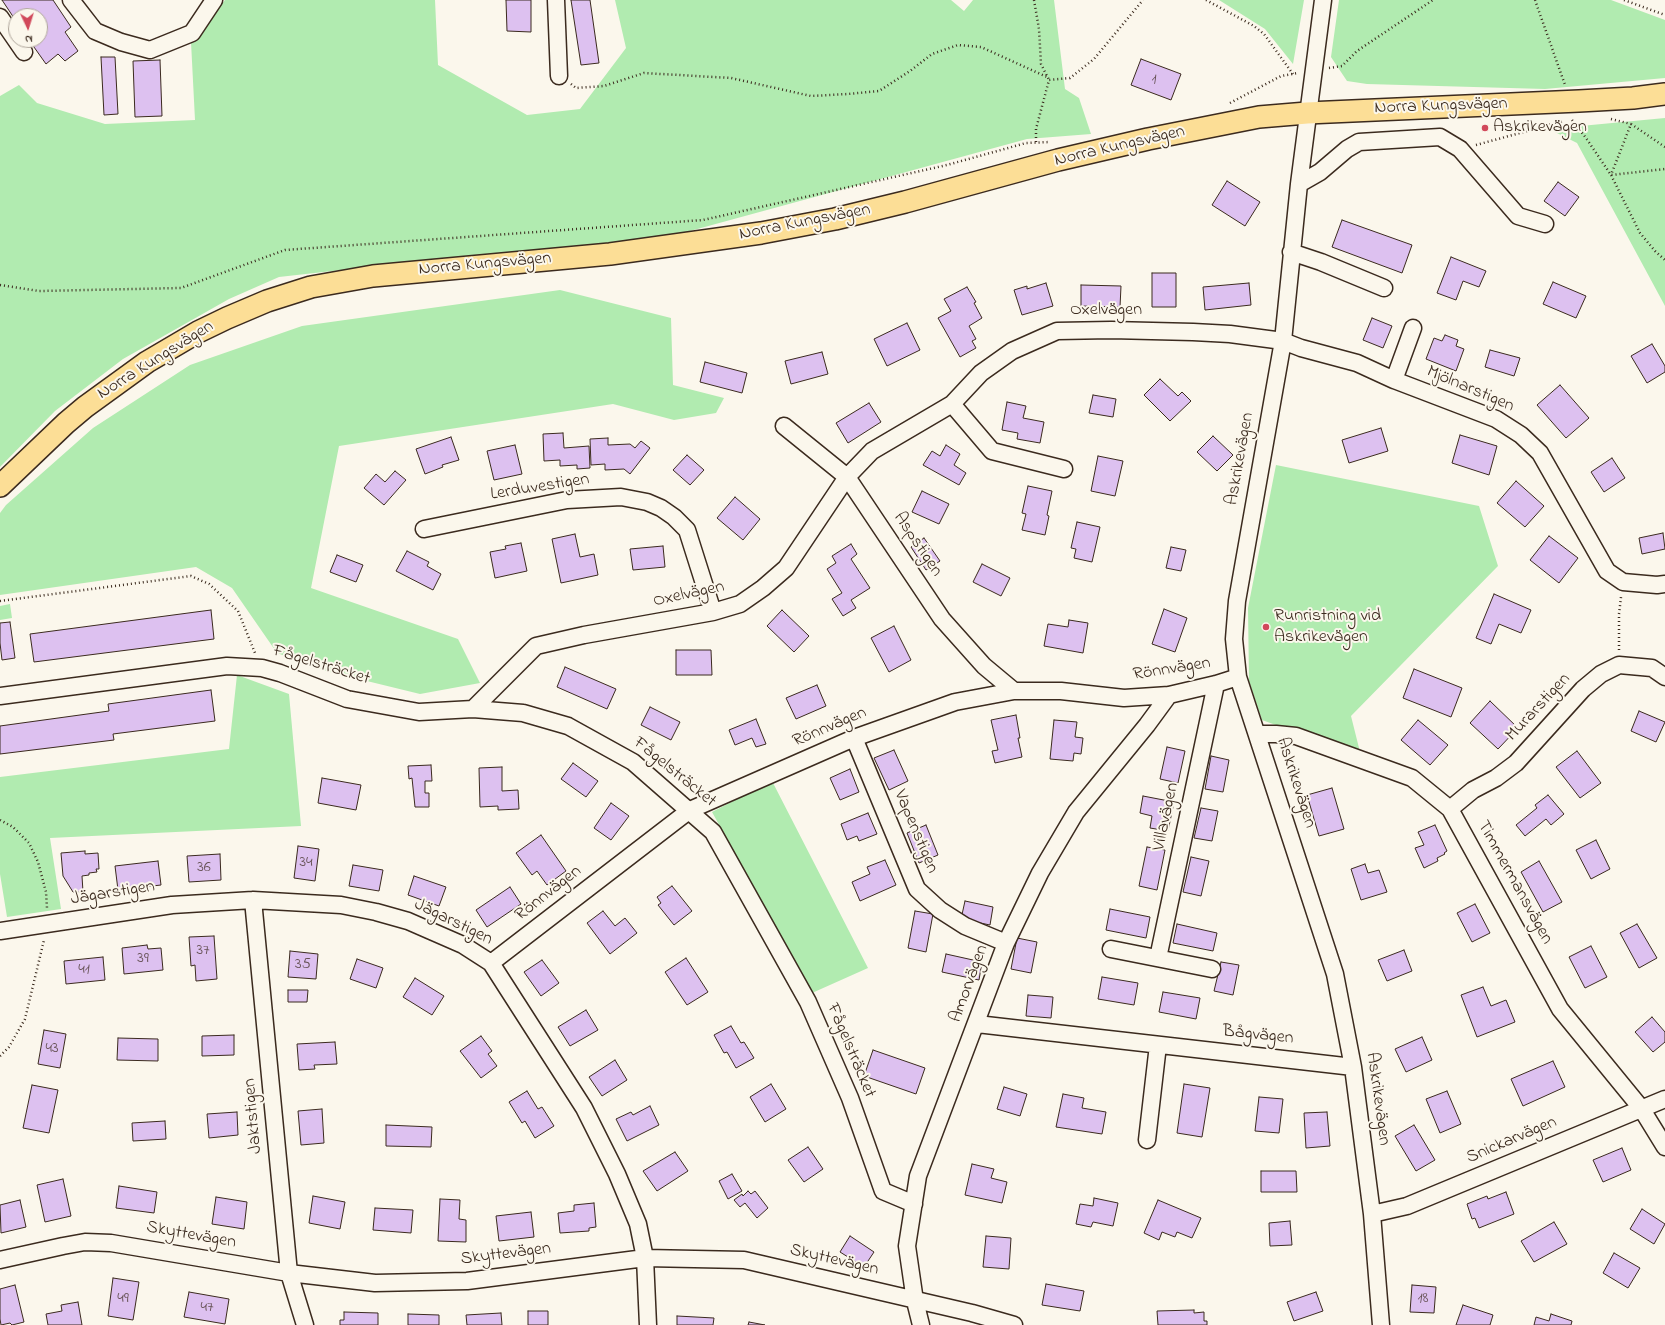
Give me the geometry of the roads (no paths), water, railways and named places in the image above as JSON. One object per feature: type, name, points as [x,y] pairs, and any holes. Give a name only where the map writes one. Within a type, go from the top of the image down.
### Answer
[{"type":"main road","name":"Norra Kungsvägen","points":[[0,486],[66,422],[147,362],[198,332],[227,318],[267,301],[311,287],[373,276],[610,254],[761,233],[835,219],[904,202],[1058,160],[1148,139],[1259,117],[1307,112],[1455,105],[1528,104],[1633,98],[1665,94]]},
{"type":"street","points":[[71,0],[95,31],[121,42],[150,50],[192,34],[214,0]]},
{"type":"street","points":[[556,0],[558,76]]},
{"type":"street","name":"Askrikevägen","points":[[1323,0],[1307,112],[1291,252],[1283,341],[1236,601],[1234,639],[1238,677],[1335,974],[1353,1067],[1372,1214],[1381,1325]]},
{"type":"street","points":[[0,17],[24,52]]},
{"type":"street","points":[[1299,184],[1320,172],[1347,148],[1359,142],[1440,137],[1460,149],[1518,216],[1545,224]]},
{"type":"street","points":[[1291,252],[1321,262],[1384,288]]},
{"type":"street","points":[[1394,380],[1413,328]]},
{"type":"street","name":"Oxelvägen","points":[[473,709],[536,646],[584,635],[713,612],[740,604],[786,568],[847,477],[872,451],[952,404],[981,373],[1012,351],[1057,331],[1111,330],[1193,332],[1230,334],[1283,341]]},
{"type":"street","name":"Mjölnarstigen","points":[[1283,341],[1301,348],[1357,363],[1394,380],[1496,419],[1521,435],[1540,453],[1607,571],[1623,582],[1657,585],[1665,584]]},
{"type":"street","points":[[952,404],[992,451],[1064,469]]},
{"type":"street","name":"Aspstigen","points":[[784,426],[847,477],[942,619],[984,666],[1014,691]]},
{"type":"street","name":"Lerduvestigen","points":[[424,529],[567,500],[621,497],[647,502],[661,508],[674,517],[687,530],[713,612]]},
{"type":"street","name":"Murarstigen","points":[[1450,808],[1473,790],[1496,778],[1516,763],[1583,689],[1601,674],[1619,665],[1652,668],[1665,677]]},
{"type":"street","name":"Fågelsträcket","points":[[0,696],[227,666],[262,668],[280,673],[347,699],[419,712],[473,709],[523,713],[568,726],[633,762],[690,810],[713,832],[808,1002],[850,1098],[883,1191],[914,1204]]},
{"type":"street","name":"Rönnvägen","points":[[491,963],[690,810],[854,738],[955,702],[1014,691],[1061,691],[1124,698],[1169,695],[1216,684],[1238,677]]},
{"type":"street","name":"Villavägen","points":[[1158,958],[1216,684]]},
{"type":"street","name":"Amorvägen","points":[[921,1325],[915,1301],[907,1246],[918,1176],[1006,943],[1040,873],[1076,812],[1148,725],[1169,695]]},
{"type":"street","name":"Timmermansvägen","points":[[1257,734],[1296,736],[1412,778],[1450,808],[1560,1009],[1641,1108],[1665,1147]]},
{"type":"street","name":"Vapenstigen","points":[[854,738],[917,889],[940,910],[959,922],[1006,943]]},
{"type":"street","name":"Jägarstigen","points":[[0,931],[172,905],[253,900],[341,905],[376,912],[408,921],[463,945],[491,963],[584,1108],[617,1174],[638,1224],[645,1258],[648,1325]]},
{"type":"street","name":"Jaktstigen","points":[[253,900],[289,1273],[305,1325]]},
{"type":"street","points":[[1111,949],[1212,969]]},
{"type":"street","name":"Bågvägen","points":[[976,1024],[1353,1067]]},
{"type":"street","points":[[1147,1140],[1158,1045]]},
{"type":"street","name":"Snickarvägen","points":[[1372,1214],[1407,1206],[1665,1098]]},
{"type":"street","name":"Skyttevägen","points":[[0,1260],[85,1242],[111,1243],[289,1273],[375,1283],[467,1281],[645,1258],[744,1260],[915,1301],[972,1313],[1014,1325]]},
{"type":"place","name":"Askrikevägen","points":[[1485,128]]},
{"type":"place","name":"Runristning vid Askrikevägen","points":[[1266,627]]}]
